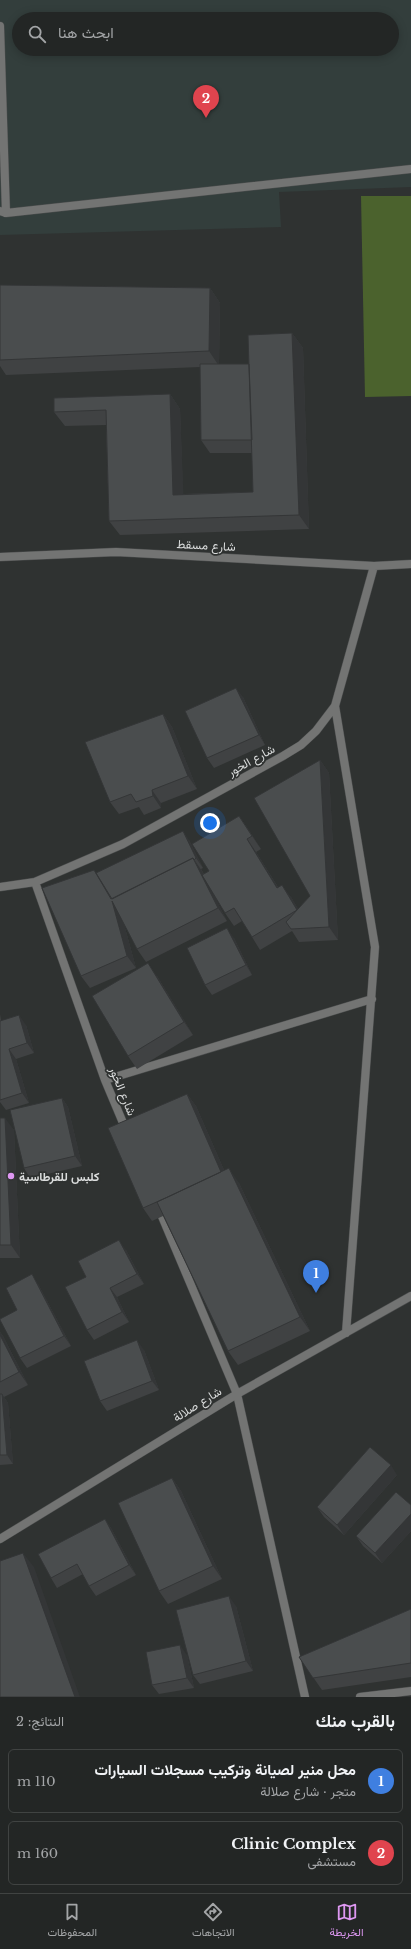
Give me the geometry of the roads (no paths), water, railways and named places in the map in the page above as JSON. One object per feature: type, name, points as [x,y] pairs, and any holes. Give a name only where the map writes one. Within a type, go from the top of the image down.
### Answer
[{"type":"street","points":[[0,26],[3,212],[411,169]]},
{"type":"street","name":"شارع مسقط","points":[[0,557],[116,552],[374,566],[411,564]]},
{"type":"street","name":"شارع الخور","points":[[0,887],[35,882],[123,844],[284,756],[301,745],[316,731],[335,706],[374,566]]},
{"type":"street","points":[[335,706],[375,947],[346,1333]]},
{"type":"street","name":"شارع الخور","points":[[35,882],[105,1080],[129,1137]]},
{"type":"street","points":[[105,1080],[372,999]]},
{"type":"street","points":[[156,1202],[237,1394],[305,1697]]},
{"type":"street","name":"شارع صلالة","points":[[0,1539],[237,1394],[411,1296]]},
{"type":"street","points":[[360,1697],[411,1690]]},
{"type":"place","name":"Clinic Complex","points":[[206,118]]},
{"type":"place","name":"كلبس للقرطاسية","points":[[11,1176]]},
{"type":"place","name":"محل منير لصيانة وتركيب مسجلات السيارات","points":[[316,1293]]}]
